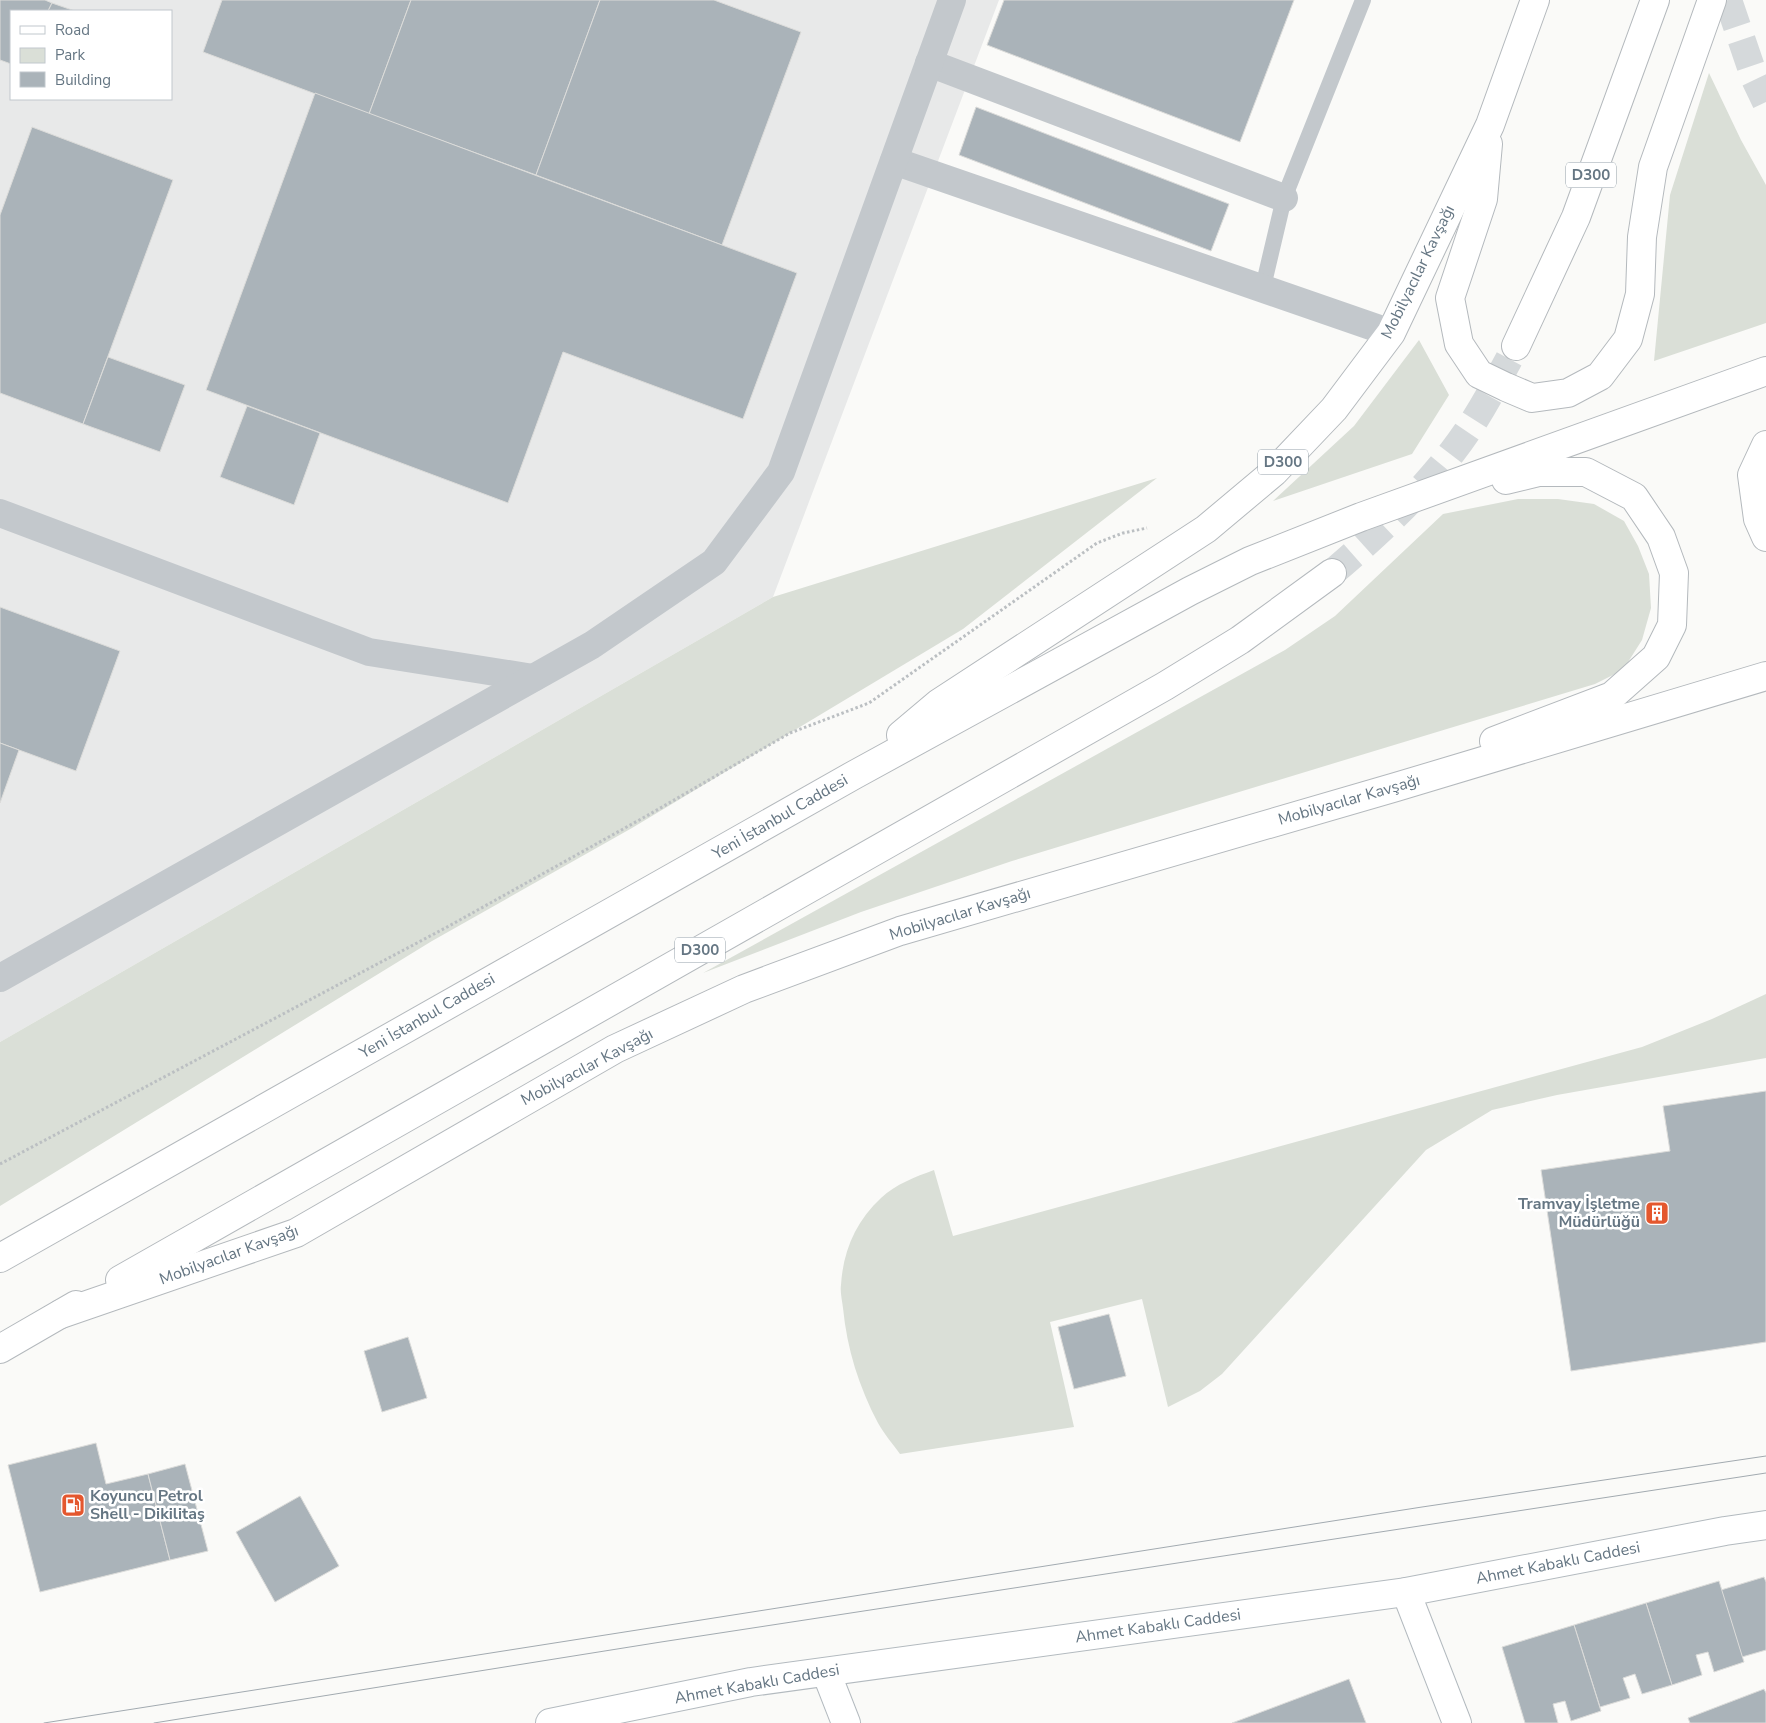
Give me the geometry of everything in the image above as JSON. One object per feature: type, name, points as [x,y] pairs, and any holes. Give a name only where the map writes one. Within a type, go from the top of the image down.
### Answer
[{"type":"main road","name":"Mobilyacılar Kavşağı","points":[[854,775],[939,704],[1206,529],[1274,472],[1334,408],[1391,333],[1490,125],[1534,0]]},
{"type":"main road","name":"D300","points":[[1516,346],[1576,217],[1655,0]]},
{"type":"main road","points":[[1490,125],[1483,199],[1450,298],[1459,344],[1479,374],[1506,387],[1532,398],[1568,394],[1600,376],[1628,339],[1640,294],[1642,237],[1653,167],[1712,0]]},
{"type":"main road","points":[[854,775],[1190,591],[1250,561],[1361,517],[1766,370]]},
{"type":"main road","points":[[1766,445],[1752,475],[1758,519],[1766,537]]},
{"type":"main road","points":[[1361,517],[1539,472],[1586,472],[1634,497],[1661,537],[1674,573],[1672,625],[1656,657],[1612,696],[1504,736],[1396,787]]},
{"type":"main road","name":"Mobilyacılar Kavşağı","points":[[61,1314],[1165,686],[1240,640],[1332,573]]},
{"type":"main road","name":"Mobilyacılar Kavşağı","points":[[61,1314],[296,1233],[615,1049],[744,989],[900,930],[1396,787],[1766,676]]},
{"type":"main road","name":"Yeni İstanbul Caddesi","points":[[0,1258],[854,775]]},
{"type":"main road","name":"D300","points":[[0,1349],[61,1314]]},
{"type":"main road","name":"Ahmet Kabaklı Caddesi","points":[[550,1723],[751,1682],[1406,1592],[1716,1533],[1766,1526]]},
{"type":"main road","points":[[1406,1592],[1457,1723]]},
{"type":"main road","points":[[826,1672],[846,1723]]},
{"type":"street","points":[[0,978],[592,645],[714,562],[781,472],[952,0]]},
{"type":"street","points":[[930,63],[1284,198]]},
{"type":"street","points":[[894,160],[1391,333]]},
{"type":"street","points":[[0,514],[369,652],[533,678]]},
{"type":"lane","points":[[1263,287],[1284,198],[1363,0]]},
{"type":"path","points":[[0,1164],[449,926],[650,814],[790,733],[868,703],[1097,543],[1123,533],[1151,527]]},
{"type":"shaded area","points":[[0,0],[999,0],[773,597],[0,1042]]},
{"type":"green space","points":[[1709,73],[1741,140],[1766,185],[1766,323],[1654,361],[1670,195]]},
{"type":"green space","points":[[1419,340],[1449,395],[1412,454],[1273,501],[1354,426]]},
{"type":"green space","points":[[1157,478],[963,629],[632,828],[432,941],[0,1206],[0,1042],[773,597]]},
{"type":"green space","points":[[1518,499],[1558,499],[1594,504],[1624,521],[1638,546],[1649,574],[1651,608],[1642,640],[1623,670],[1595,684],[1012,861],[861,912],[703,973],[1285,650],[1335,616],[1443,514]]},
{"type":"green space","points":[[1766,994],[1766,1058],[1557,1095],[1492,1110],[1426,1150],[1222,1374],[1200,1391],[1168,1407],[1142,1299],[1050,1322],[1074,1427],[900,1454],[880,1427],[871,1409],[860,1382],[847,1338],[841,1293],[842,1272],[852,1237],[864,1217],[881,1198],[906,1181],[934,1170],[953,1236],[1642,1047],[1712,1019]]},
{"type":"building","points":[[0,0],[45,0],[52,3],[48,10],[10,10],[10,64],[0,60]]},
{"type":"building","points":[[222,0],[411,0],[369,114],[203,52]]},
{"type":"building","points":[[411,0],[600,0],[536,175],[369,114]]},
{"type":"building","points":[[600,0],[714,0],[801,32],[722,245],[536,175]]},
{"type":"building","points":[[1004,0],[1294,0],[1240,142],[987,45]]},
{"type":"building","points":[[52,3],[72,10],[48,10]]},
{"type":"building","points":[[315,93],[797,273],[743,419],[563,352],[508,503],[206,390]]},
{"type":"building","points":[[976,107],[1229,204],[1211,251],[959,155]]},
{"type":"building","points":[[32,127],[173,180],[83,424],[0,393],[0,215]]},
{"type":"building","points":[[108,357],[185,385],[160,452],[83,424]]},
{"type":"building","points":[[247,406],[320,433],[294,505],[220,477]]},
{"type":"building","points":[[0,607],[120,651],[76,771],[0,743]]},
{"type":"building","points":[[0,743],[19,750],[0,803]]},
{"type":"building","name":"Tramvay İşletme Müdürlüğü","points":[[1766,1091],[1766,1342],[1571,1371],[1541,1170],[1670,1151],[1663,1106]]},
{"type":"building","points":[[1109,1314],[1126,1376],[1074,1389],[1058,1327]]},
{"type":"building","points":[[408,1337],[427,1398],[382,1412],[364,1351]]},
{"type":"building","points":[[96,1443],[106,1484],[148,1474],[170,1560],[40,1592],[8,1465]]},
{"type":"building","points":[[185,1464],[208,1551],[170,1560],[148,1474]]},
{"type":"building","points":[[300,1496],[339,1566],[275,1602],[236,1532]]},
{"type":"building","points":[[1764,1577],[1766,1582],[1766,1650],[1742,1657],[1721,1590]]},
{"type":"building","points":[[1719,1581],[1744,1662],[1714,1672],[1708,1652],[1696,1655],[1702,1675],[1672,1685],[1646,1603]]},
{"type":"building","points":[[1646,1603],[1672,1685],[1642,1694],[1635,1674],[1623,1678],[1630,1698],[1600,1707],[1574,1625]]},
{"type":"building","points":[[1574,1625],[1601,1711],[1571,1721],[1565,1701],[1553,1704],[1558,1723],[1525,1723],[1502,1647]]},
{"type":"building","points":[[1349,1679],[1366,1723],[1232,1723]]},
{"type":"building","points":[[1764,1689],[1766,1693],[1766,1723],[1690,1723],[1688,1718]]},
{"type":"tunnel","points":[[1728,0],[1755,79],[1766,102]]},
{"type":"tunnel","points":[[1332,573],[1396,515],[1440,468],[1479,413],[1516,346]]},
{"type":"tram line","points":[[44,1723],[1422,1507],[1766,1456]]},
{"type":"tram line","points":[[154,1723],[661,1642],[1766,1473]]},
{"type":"place","name":"Tramvay İşletme Müdürlüğü","points":[[1657,1213]]},
{"type":"place","name":"Koyuncu Petrol Shell - Dikilitaş","points":[[73,1505]]}]
